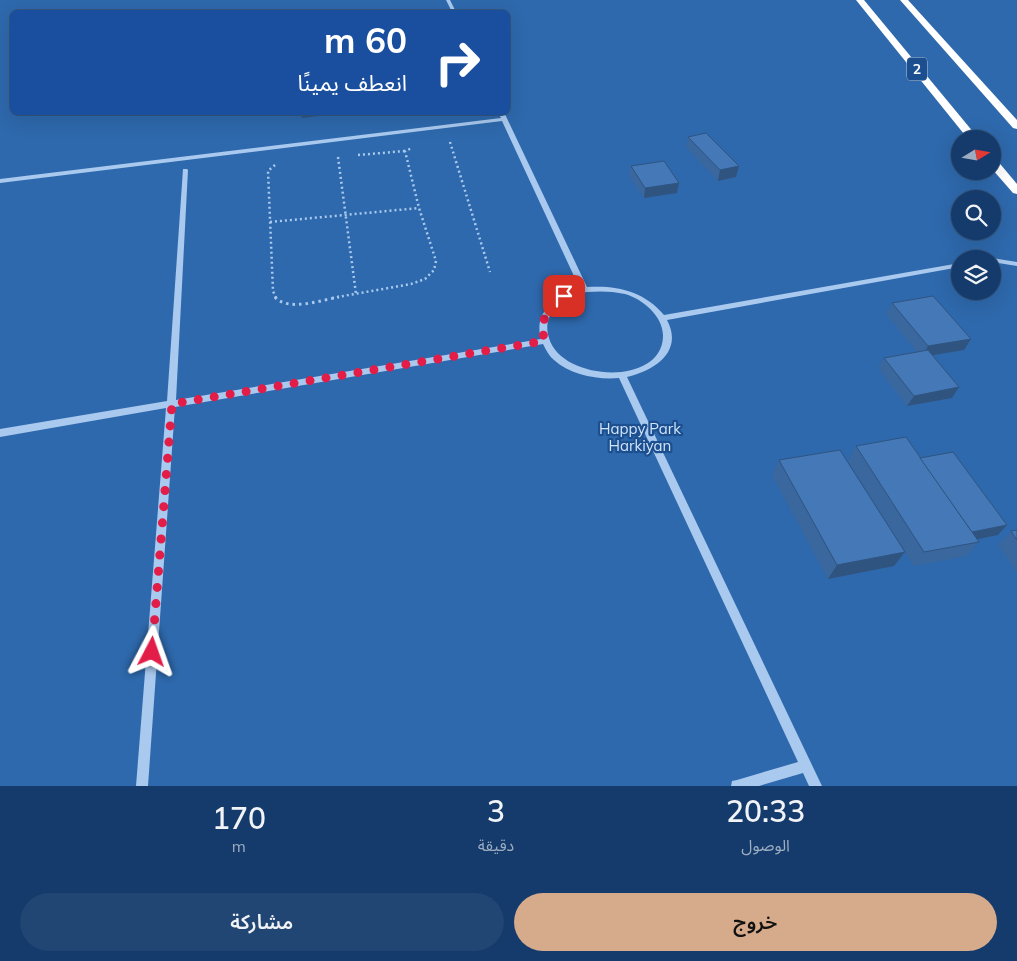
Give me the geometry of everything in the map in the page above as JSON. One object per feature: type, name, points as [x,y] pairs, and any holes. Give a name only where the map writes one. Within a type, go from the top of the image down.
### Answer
[{"type":"highway","name":"2","points":[[860,0],[967,130]]},
{"type":"highway","name":"2","points":[[904,0],[1017,126]]},
{"type":"highway","points":[[1001,172],[1017,191]]},
{"type":"lane","points":[[0,181],[445,127],[503,116],[584,290]]},
{"type":"lane","points":[[142,786],[172,404],[186,170]]},
{"type":"lane","points":[[1001,261],[1017,264]]},
{"type":"lane","points":[[663,318],[951,267]]},
{"type":"lane","points":[[607,289],[630,294],[649,304],[663,318],[668,336],[663,354],[646,368],[622,375],[597,375],[573,368],[555,356],[544,341],[542,324],[548,308],[564,296],[584,290],[607,289]]},
{"type":"lane","points":[[0,432],[544,341]]},
{"type":"lane","points":[[622,375],[816,786]]},
{"type":"lane","points":[[737,786],[807,766]]},
{"type":"path","points":[[445,127],[490,272]]},
{"type":"path","points":[[357,156],[405,151],[414,148]]},
{"type":"path","points":[[281,164],[270,168],[268,171],[273,291],[274,297],[279,302],[291,305],[411,284],[424,280],[432,274],[436,267],[436,261],[419,208],[405,151]]},
{"type":"path","points":[[338,158],[356,294]]},
{"type":"path","points":[[270,222],[419,208]]},
{"type":"green space","name":"Happy Park Harkiyan","points":[[0,0],[1017,0],[1017,786],[0,786]]},
{"type":"building","points":[[706,133],[739,166],[720,170],[688,137]]},
{"type":"building","points":[[664,161],[679,183],[645,188],[631,166]]},
{"type":"building","points":[[933,296],[971,339],[928,346],[892,303]]},
{"type":"building","points":[[928,350],[959,387],[914,396],[884,358]]},
{"type":"building","points":[[906,437],[979,542],[924,552],[856,446]]},
{"type":"building","points":[[840,450],[905,552],[837,565],[779,460]]},
{"type":"building","points":[[953,452],[1007,525],[972,532],[920,458]]},
{"type":"building","points":[[1017,530],[1017,540],[1011,531]]},
{"type":"route","points":[[152,652],[172,404],[544,341],[542,324],[548,308],[564,296]]}]
